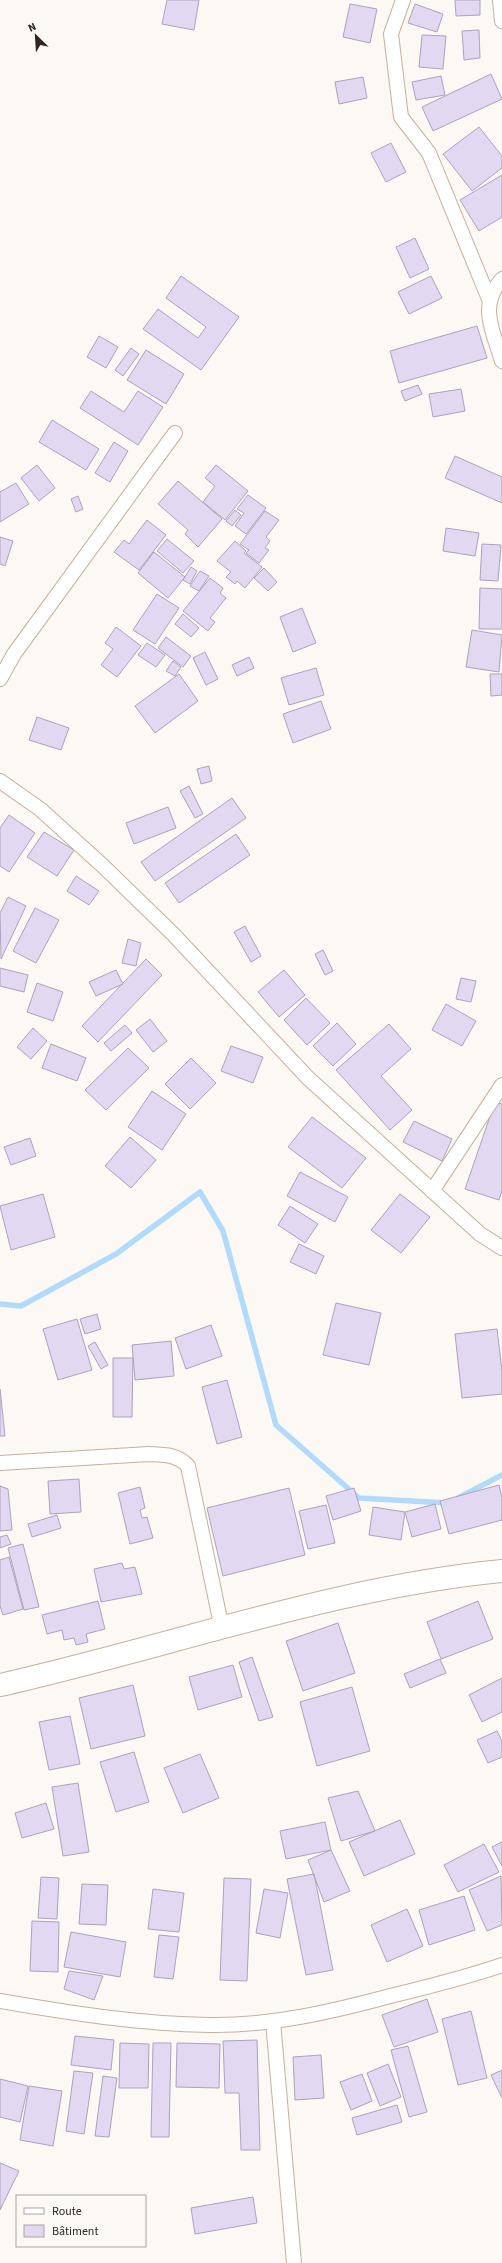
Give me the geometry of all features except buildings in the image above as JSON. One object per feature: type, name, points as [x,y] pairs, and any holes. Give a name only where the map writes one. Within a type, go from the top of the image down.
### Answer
[{"type":"main road","points":[[0,1685],[331,1601],[457,1576],[502,1571]]},
{"type":"street","points":[[403,0],[391,34],[401,117],[429,153],[489,299],[489,315],[502,361]]},
{"type":"street","points":[[500,0],[502,21]]},
{"type":"street","points":[[489,299],[502,280]]},
{"type":"street","points":[[0,679],[14,654],[175,433]]},
{"type":"street","points":[[0,781],[40,809],[103,866],[173,934],[308,1078],[480,1234],[502,1248]]},
{"type":"street","points":[[432,1191],[502,1085]]},
{"type":"street","points":[[0,1463],[149,1454],[173,1456],[183,1460],[188,1466],[222,1629]]},
{"type":"street","points":[[0,2001],[96,2017],[211,2025],[273,2021],[338,2010],[501,1969]]},
{"type":"street","points":[[273,2021],[294,2263]]},
{"type":"waterway","points":[[0,1304],[21,1306],[116,1254],[200,1192],[223,1231],[276,1425],[359,1498],[447,1503]]},
{"type":"waterway","points":[[458,1498],[502,1475]]}]
